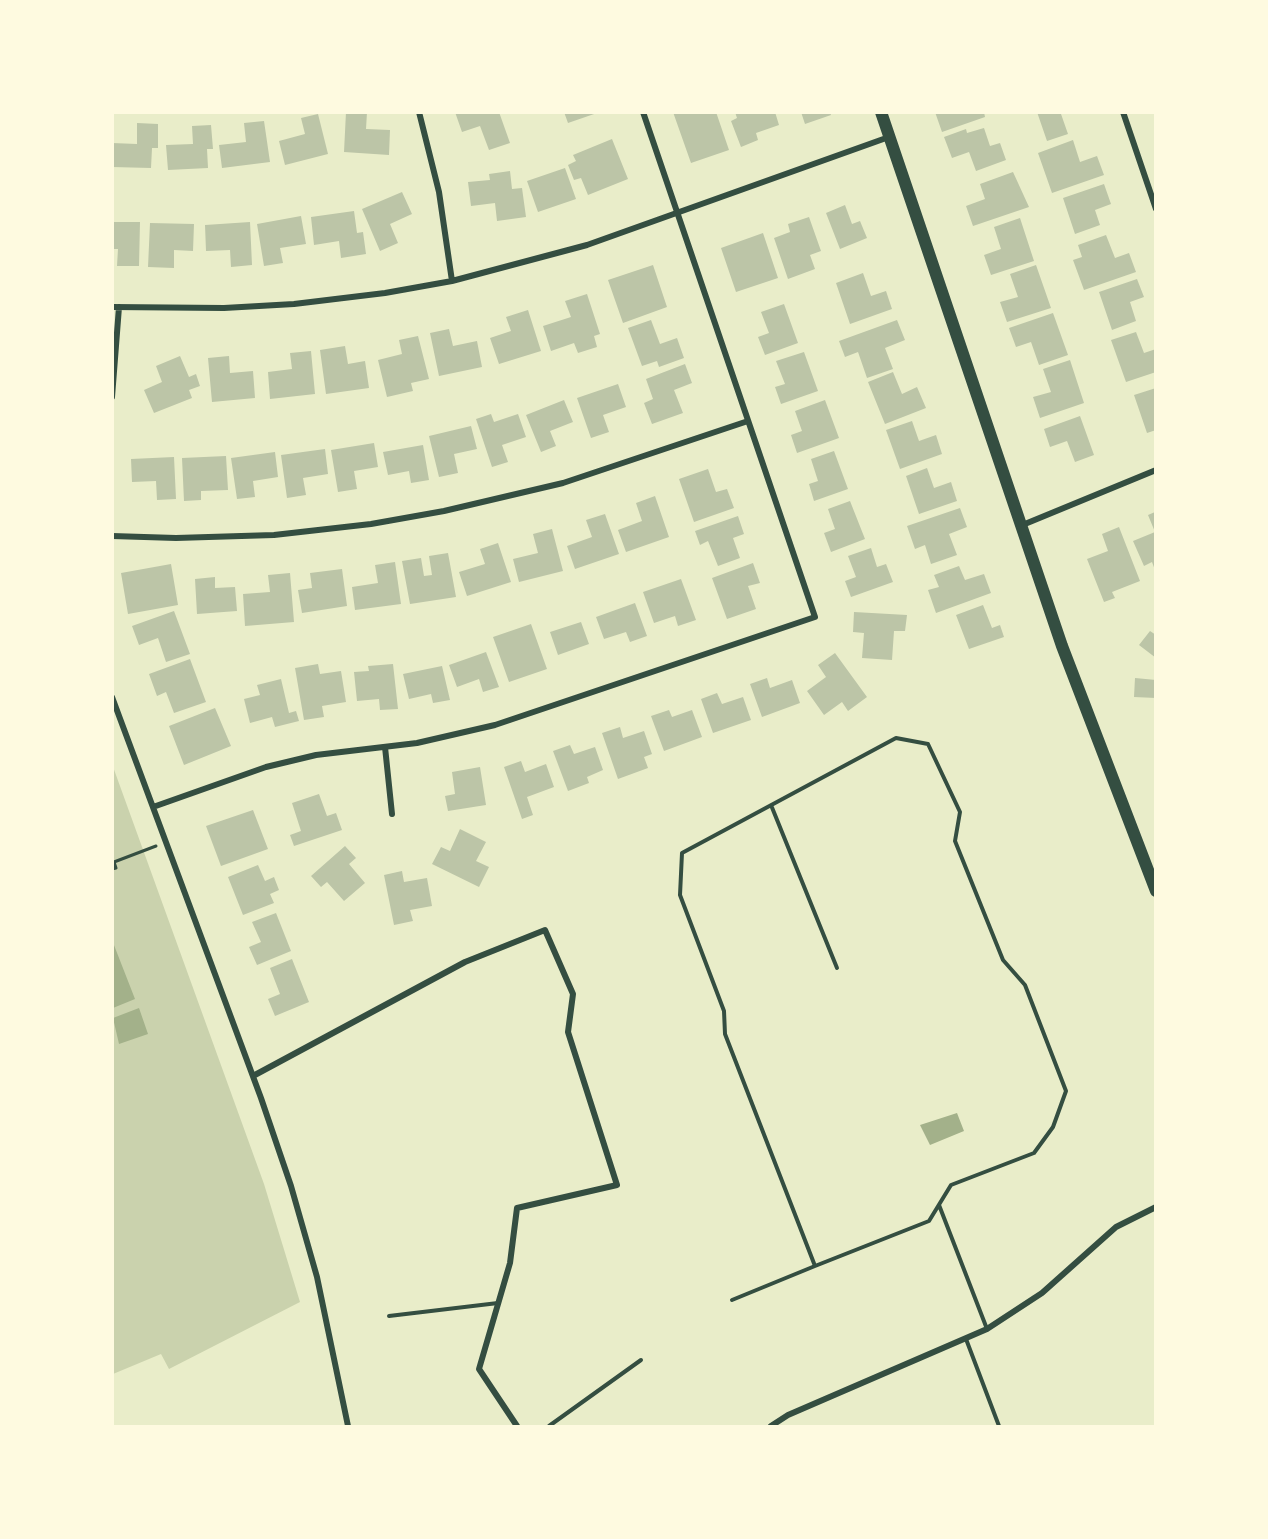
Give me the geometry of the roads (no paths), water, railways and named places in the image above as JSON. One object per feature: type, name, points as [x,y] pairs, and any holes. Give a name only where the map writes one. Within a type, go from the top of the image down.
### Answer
[{"type":"main road","points":[[881,112],[1062,646],[1155,891]]},
{"type":"street","points":[[419,112],[439,192],[452,281]]},
{"type":"street","points":[[153,807],[266,767],[316,755],[456,736],[495,725],[814,617],[643,112]]},
{"type":"street","points":[[1123,112],[1155,209]]},
{"type":"street","points":[[112,397],[116,307],[225,308],[294,304],[385,293],[452,281],[587,245],[890,137]]},
{"type":"street","points":[[112,536],[176,538],[274,535],[371,524],[444,511],[563,483],[748,421]]},
{"type":"street","points":[[1020,525],[1155,470]]},
{"type":"street","points":[[112,697],[253,1076],[291,1186],[317,1277],[348,1426]]},
{"type":"street","points":[[385,747],[392,814]]},
{"type":"street","points":[[253,1076],[465,962],[544,930],[573,994],[568,1032],[617,1185],[517,1208],[510,1263],[479,1369],[517,1426]]},
{"type":"street","points":[[771,1426],[789,1415],[987,1329],[1042,1293],[1116,1227],[1155,1207]]},
{"type":"lane","points":[[732,1300],[929,1221],[951,1185],[1034,1153],[1053,1127],[1066,1091],[1025,985],[1003,960],[955,841],[960,812],[928,744],[896,738],[682,853],[680,895],[724,1011],[725,1034],[815,1266]]},
{"type":"lane","points":[[771,805],[837,968]]},
{"type":"lane","points":[[939,1205],[987,1329]]},
{"type":"lane","points":[[389,1316],[498,1302]]},
{"type":"lane","points":[[966,1339],[999,1426]]},
{"type":"lane","points":[[549,1426],[641,1360]]}]
